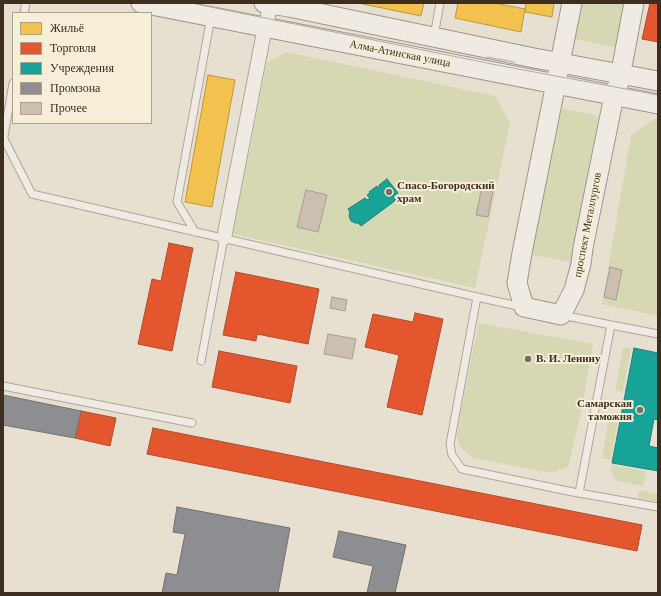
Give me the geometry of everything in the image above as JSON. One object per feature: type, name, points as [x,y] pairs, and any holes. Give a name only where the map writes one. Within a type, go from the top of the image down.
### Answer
[{"type":"street","name":"Алма-Атинская улица","points":[[141,3],[658,104]]},
{"type":"street","points":[[224,238],[269,3],[621,73],[658,82]]},
{"type":"street","points":[[561,314],[524,307],[517,283],[572,3]]},
{"type":"street","name":"проспект Металлургов","points":[[561,314],[574,290],[581,264],[614,96],[620,82],[634,3]]},
{"type":"lane","points":[[434,37],[440,3]]},
{"type":"lane","points":[[195,232],[177,202],[211,17]]},
{"type":"lane","points":[[12,89],[4,141],[32,194],[524,307]]},
{"type":"lane","points":[[201,361],[224,238]]},
{"type":"lane","points":[[476,297],[450,444],[452,455],[462,469],[658,508]]},
{"type":"lane","points":[[561,314],[658,334]]},
{"type":"lane","points":[[579,493],[611,325]]},
{"type":"lane","points":[[3,386],[192,423]]},
{"type":"green space","points":[[577,3],[627,3],[618,48],[570,38]]},
{"type":"green space","points":[[287,52],[495,96],[510,123],[475,288],[233,234],[267,63]]},
{"type":"green space","points":[[562,108],[599,116],[571,262],[532,255]]},
{"type":"green space","points":[[658,117],[658,316],[602,304],[631,135]]},
{"type":"green space","points":[[479,323],[593,344],[581,412],[568,467],[552,473],[473,458],[461,448],[456,435],[465,389],[461,385],[466,384]]},
{"type":"green space","points":[[623,347],[631,348],[623,392],[615,391]]},
{"type":"green space","points":[[610,412],[619,414],[611,460],[602,458]]},
{"type":"green space","points":[[612,465],[646,471],[643,486],[617,481],[611,472]]},
{"type":"green space","points":[[639,490],[658,494],[658,502],[638,498]]},
{"type":"building: Жильё","points":[[358,3],[424,3],[421,16]]},
{"type":"building: Жильё","points":[[458,3],[494,3],[525,9],[521,32],[455,18]]},
{"type":"building: Жильё","points":[[526,3],[554,3],[552,17],[525,12]]},
{"type":"building: Жильё","points":[[208,75],[235,80],[212,207],[185,202]]},
{"type":"building: Торговля","points":[[650,3],[658,3],[658,42],[642,39]]},
{"type":"building: Торговля","points":[[169,243],[193,248],[172,351],[138,344],[152,279],[161,281]]},
{"type":"building: Торговля","points":[[236,272],[319,289],[308,344],[257,334],[256,341],[223,335]]},
{"type":"building: Торговля","points":[[415,313],[443,319],[422,415],[387,407],[399,355],[365,347],[373,314],[413,322]]},
{"type":"building: Торговля","points":[[219,351],[297,366],[290,403],[212,387]]},
{"type":"building: Торговля","points":[[81,411],[116,418],[110,446],[75,438]]},
{"type":"building: Торговля","points":[[153,428],[642,525],[637,551],[147,454]]},
{"type":"building: Учреждения","points":[[387,179],[398,193],[393,197],[396,200],[361,226],[358,223],[351,221],[349,216],[350,212],[348,209],[365,198],[367,200],[370,199],[367,195],[370,193],[369,192],[377,186],[378,188],[380,187],[379,185]]},
{"type":"building: Учреждения","name":"Самарская таможня","points":[[634,348],[658,353],[658,420],[654,419],[649,446],[658,448],[658,471],[612,463]]},
{"type":"building: Промзона","points":[[3,395],[81,411],[75,438],[3,425]]},
{"type":"building: Промзона","points":[[177,507],[290,528],[278,593],[162,593],[166,573],[177,575],[185,534],[173,532]]},
{"type":"building: Промзона","points":[[339,531],[406,545],[395,593],[367,593],[373,566],[333,557]]},
{"type":"building: Прочее","points":[[482,187],[493,190],[488,217],[476,215]]},
{"type":"building: Прочее","points":[[306,190],[327,195],[318,232],[297,227]]},
{"type":"building: Прочее","points":[[610,267],[622,270],[616,300],[604,297]]},
{"type":"building: Прочее","points":[[332,297],[347,300],[345,311],[330,308]]},
{"type":"building: Прочее","points":[[328,334],[356,339],[352,359],[324,354]]},
{"type":"tram line","points":[[191,3],[502,66],[658,95]]},
{"type":"tram line","points":[[487,57],[515,62]]},
{"type":"place","name":"Спасо-Богородский храм","points":[[389,192]]},
{"type":"place","name":"В. И. Ленину","points":[[528,359]]},
{"type":"place","name":"Самарская таможня","points":[[640,410]]}]
